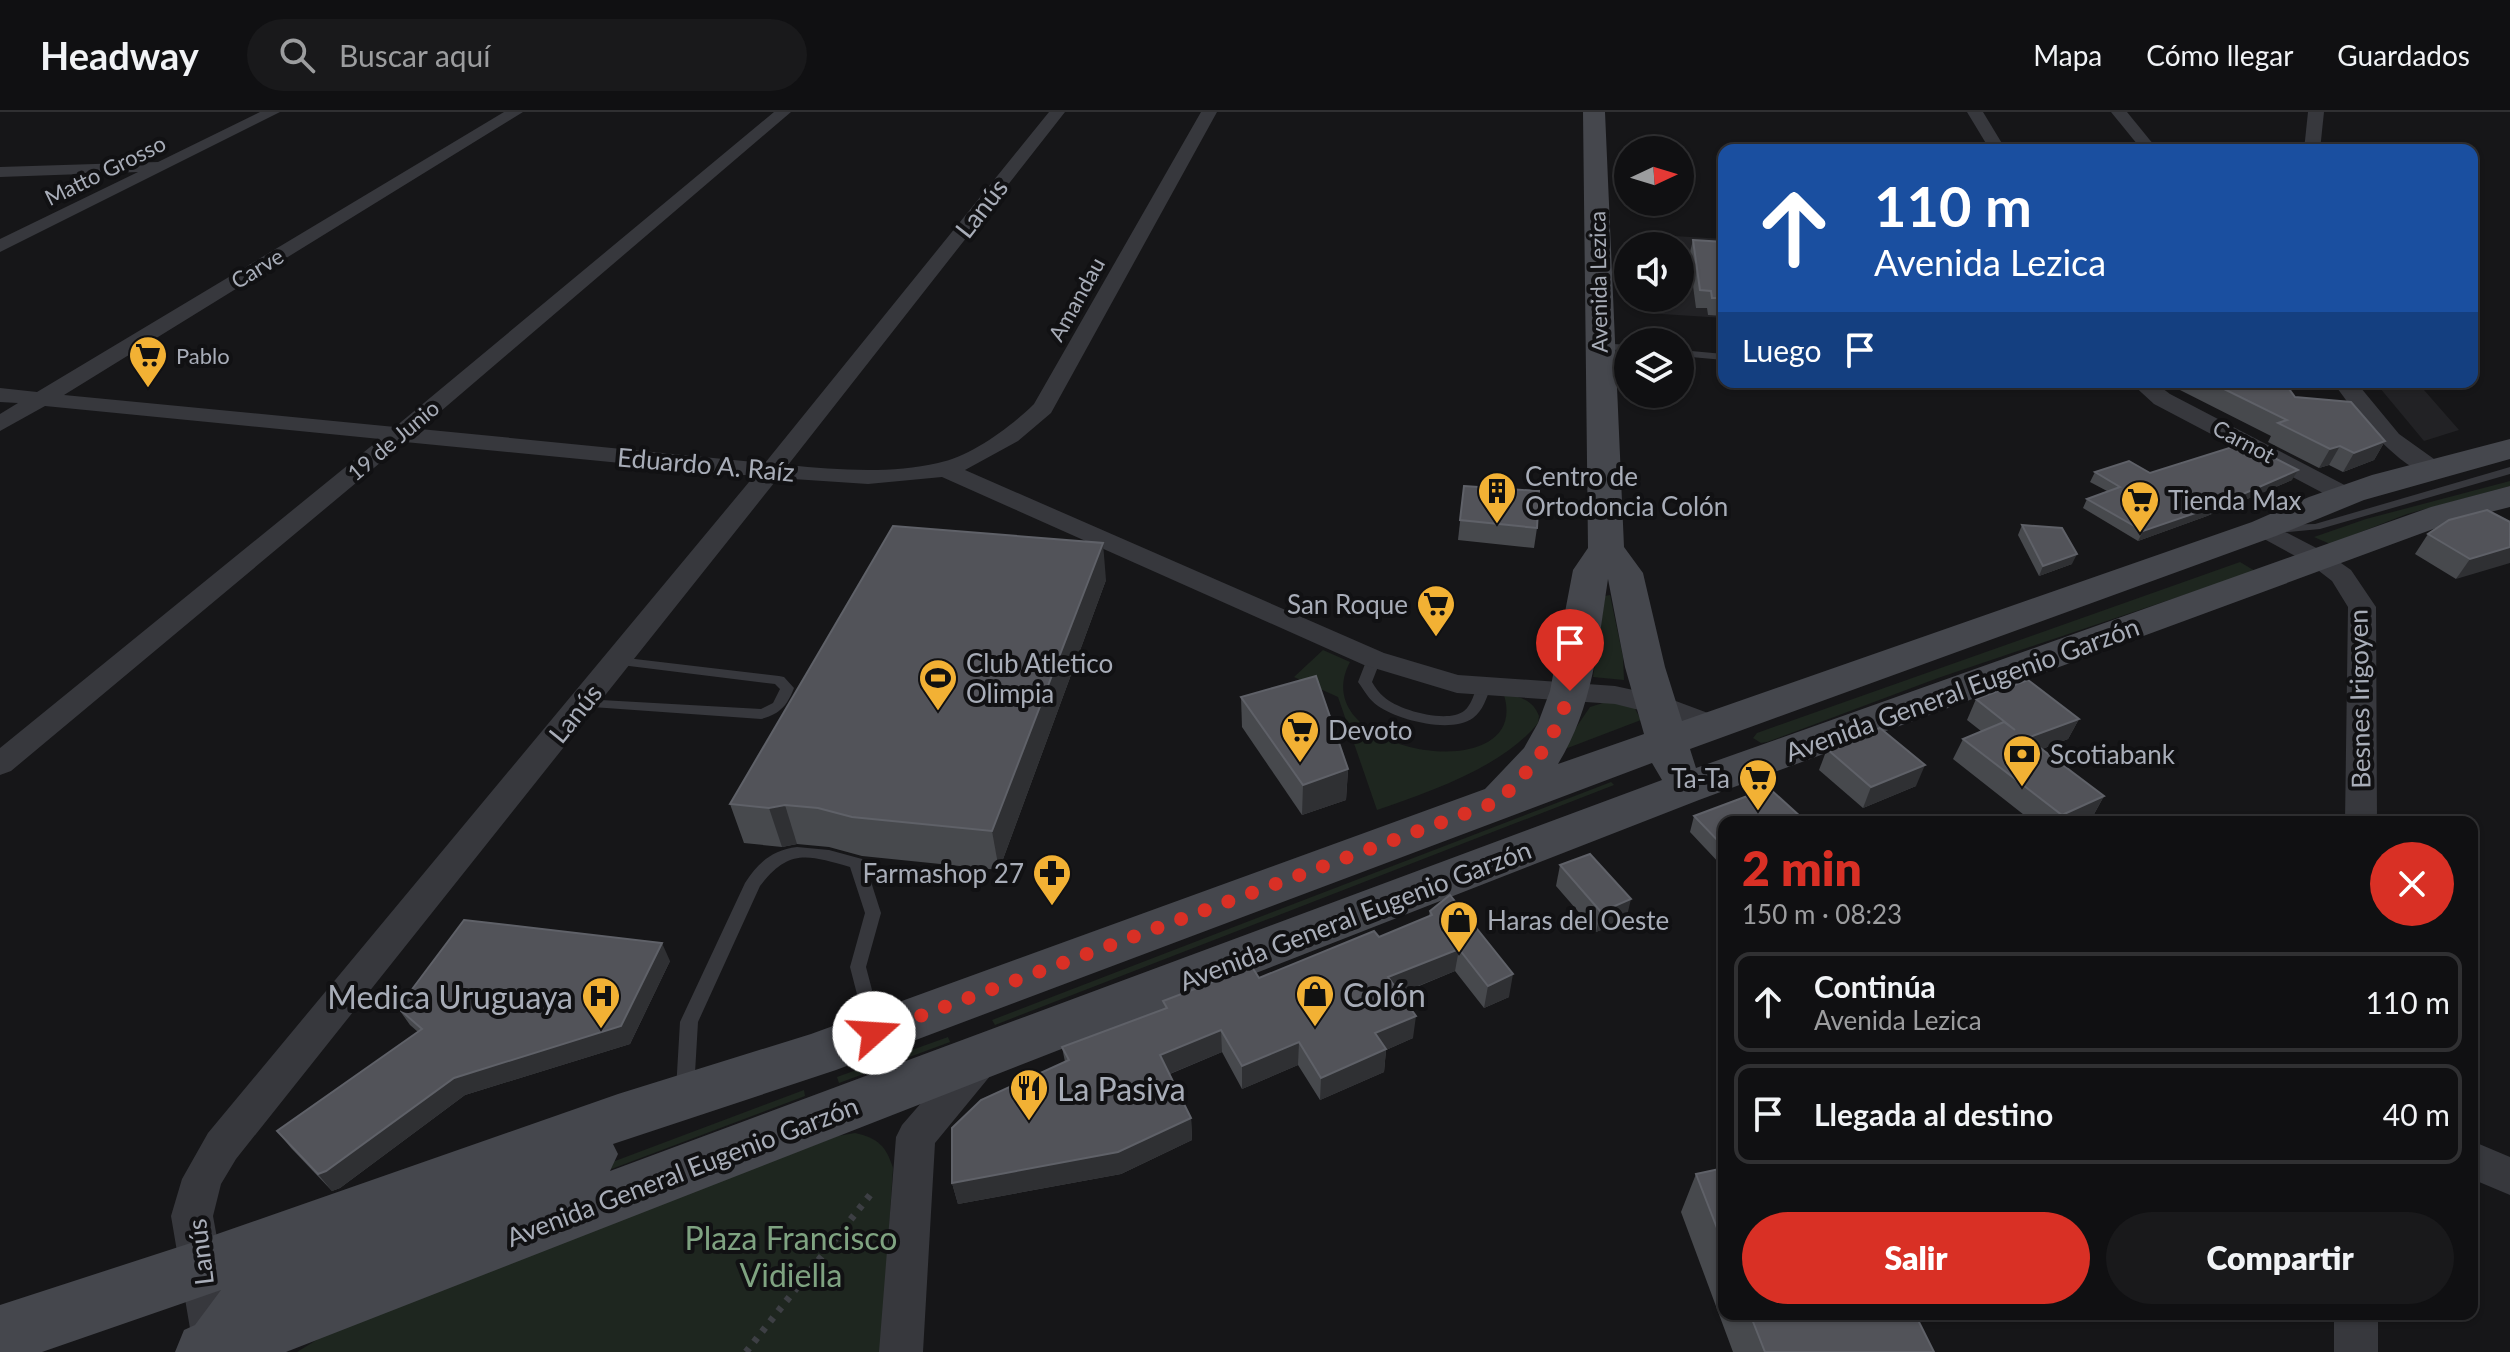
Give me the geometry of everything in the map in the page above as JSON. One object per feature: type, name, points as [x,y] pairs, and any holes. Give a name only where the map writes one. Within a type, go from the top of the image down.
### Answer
[{"type":"main road","name":"Avenida Lezica","points":[[1499,801],[1541,757],[1559,723],[1570,691],[1591,570],[1606,548],[1614,347],[1594,112]]},
{"type":"main road","name":"Avenida General Eugenio Garzón","points":[[0,1336],[200,1269],[618,1118],[874,1033],[1499,801],[1661,724],[1713,726],[2264,529],[2291,516],[2433,469],[2510,449]]},
{"type":"main road","name":"Avenida General Eugenio Garzón","points":[[212,1351],[1683,789],[2443,514],[2510,496]]},
{"type":"main road","points":[[1606,548],[1625,573],[1661,724],[1683,789]]},
{"type":"main road","points":[[212,1351],[244,1309],[284,1279],[338,1254],[585,1161],[618,1118]]},
{"type":"street","name":"Matto Grosso","points":[[0,246],[272,112]]},
{"type":"street","name":"Carve","points":[[0,424],[515,112]]},
{"type":"street","name":"19 de Junio","points":[[0,764],[399,435],[783,112]]},
{"type":"street","name":"Lanús","points":[[212,1351],[192,1216],[202,1179],[222,1146],[618,661],[1057,112]]},
{"type":"street","name":"Amandau","points":[[945,470],[1008,438],[1030,423],[1043,408],[1209,112]]},
{"type":"street","points":[[1975,112],[1994,144]]},
{"type":"street","points":[[2119,112],[2145,144]]},
{"type":"street","points":[[2313,144],[2316,112]]},
{"type":"street","points":[[0,172],[165,165]]},
{"type":"street","name":"Carnot","points":[[2148,388],[2162,399],[2349,497]]},
{"type":"street","points":[[2349,388],[2391,439],[2433,469]]},
{"type":"street","name":"Eduardo A. Raíz","points":[[0,395],[772,470],[868,477],[945,470],[1374,659],[1457,684],[1615,695],[1661,724]]},
{"type":"street","name":"Besnes Irigoyen","points":[[2264,529],[2319,559],[2342,576],[2362,607],[2361,816]]},
{"type":"street","points":[[901,1352],[916,1137],[986,1055]]},
{"type":"street","points":[[2478,1162],[2510,1177]]},
{"type":"street","points":[[2356,1320],[2356,1352]]},
{"type":"lane","points":[[1694,354],[1718,356]]},
{"type":"lane","name":"Avenida General Eugenio Garzón","points":[[2264,529],[2316,527],[2510,470]]},
{"type":"lane","points":[[1374,659],[1365,682],[1379,700],[1408,715],[1438,720],[1463,719],[1475,708],[1484,686]]},
{"type":"lane","points":[[583,703],[761,714],[772,712],[780,706],[787,688],[779,680],[618,661]]},
{"type":"lane","points":[[684,1097],[689,1022],[753,883],[767,864],[782,854],[826,855],[857,863],[873,913],[858,967],[874,1033]]},
{"type":"path","points":[[746,1352],[916,1137]]},
{"type":"shaded area","points":[[1694,237],[1718,239],[1718,318],[1646,313],[1694,312]]},
{"type":"shaded area","points":[[2380,388],[2422,388],[2459,430],[2424,441]]},
{"type":"green space","points":[[2510,481],[2510,486],[2407,514],[2330,544],[2314,537],[2366,519]]},
{"type":"green space","points":[[2240,562],[2255,571],[1938,678],[1767,742],[1761,743],[1753,738],[1757,733]]},
{"type":"green space","points":[[1610,595],[1623,657],[1624,680],[1593,677],[1605,596]]},
{"type":"green space","points":[[1323,650],[1350,662],[1344,694],[1357,719],[1385,738],[1420,749],[1455,751],[1485,743],[1504,725],[1504,695],[1530,703],[1539,716],[1538,723],[1523,739],[1485,765],[1442,786],[1377,810],[1338,697],[1294,677]]},
{"type":"green space","points":[[1606,702],[1634,707],[1641,720],[1565,749],[1563,747],[1590,707]]},
{"type":"green space","points":[[1611,782],[1614,785],[995,1025],[992,1020]]},
{"type":"green space","points":[[948,1037],[950,1042],[839,1083],[837,1077]]},
{"type":"green space","points":[[804,1090],[805,1096],[336,1273],[336,1266]]},
{"type":"green space","name":"Plaza Francisco Vidiella","points":[[855,1133],[880,1144],[893,1168],[881,1352],[297,1352],[336,1328],[838,1136]]},
{"type":"building","points":[[1694,240],[1718,242],[1718,298],[1712,298],[1711,291],[1700,290]]},
{"type":"building","points":[[2222,388],[2288,388],[2295,397],[2351,402],[2385,441],[2354,453],[2340,446],[2330,449],[2278,423],[2287,420]]},
{"type":"building","points":[[2245,443],[2298,470],[2213,507],[2143,531],[2087,499],[2120,487],[2095,472],[2129,461],[2150,473]]},
{"type":"building","points":[[1464,486],[1539,491],[1537,528],[1460,520]]},
{"type":"building","points":[[2487,510],[2510,522],[2510,547],[2470,559],[2428,534],[2449,520]]},
{"type":"building","points":[[2022,525],[2062,528],[2077,554],[2043,566]]},
{"type":"building","name":"Club Atletico Olimpia","points":[[893,526],[1103,543],[992,831],[852,817],[818,808],[730,804]]},
{"type":"building","points":[[1316,676],[1348,769],[1303,785],[1241,697]]},
{"type":"building","points":[[2028,680],[2079,719],[2027,738],[2104,796],[2062,815],[1963,739],[2004,722],[2015,730],[1976,699]]},
{"type":"building","points":[[1880,728],[1925,765],[1871,787],[1827,749]]},
{"type":"building","points":[[1769,788],[1800,816],[1718,816],[1718,841],[1694,816]]},
{"type":"building","points":[[1590,854],[1631,899],[1601,912],[1560,865]]},
{"type":"building","points":[[1450,895],[1513,974],[1488,986],[1459,949],[1388,977],[1416,1016],[1375,1033],[1386,1049],[1321,1078],[1299,1042],[1242,1066],[1221,1030],[1160,1055],[1191,1118],[1118,1152],[952,1183],[952,1128],[981,1100],[1069,1060],[1062,1047],[1167,1008],[1163,1001],[1252,967],[1259,978],[1374,931],[1379,937],[1432,915],[1430,911]]},
{"type":"building","points":[[464,920],[662,943],[621,1026],[454,1078],[318,1174],[277,1131],[422,1029],[398,1008]]},
{"type":"building","points":[[1718,1169],[1718,1231],[1696,1174]]},
{"type":"building","points":[[1752,1320],[1918,1320],[1934,1352],[1765,1352]]},
{"type":"place","name":"Pablo","points":[[148,389]]},
{"type":"place","name":"Centro de Ortodoncia Colón","points":[[1497,525]]},
{"type":"place","name":"Tienda Max","points":[[2140,534]]},
{"type":"place","name":"San Roque","points":[[1436,638]]},
{"type":"place","name":"Club Atletico Olimpia","points":[[938,712]]},
{"type":"place","name":"Devoto","points":[[1300,764]]},
{"type":"place","name":"Scotiabank","points":[[2022,788]]},
{"type":"place","name":"Ta-Ta","points":[[1758,812]]},
{"type":"place","name":"Farmashop 27","points":[[1052,907]]},
{"type":"place","name":"Haras del Oeste","points":[[1459,954]]},
{"type":"place","name":"Colón","points":[[1315,1028]]},
{"type":"place","name":"Medica Uruguaya","points":[[601,1030]]},
{"type":"place","name":"La Pasiva","points":[[1029,1122]]},
{"type":"route","points":[[874,1033],[1499,801],[1541,757],[1559,723],[1570,691]]}]
